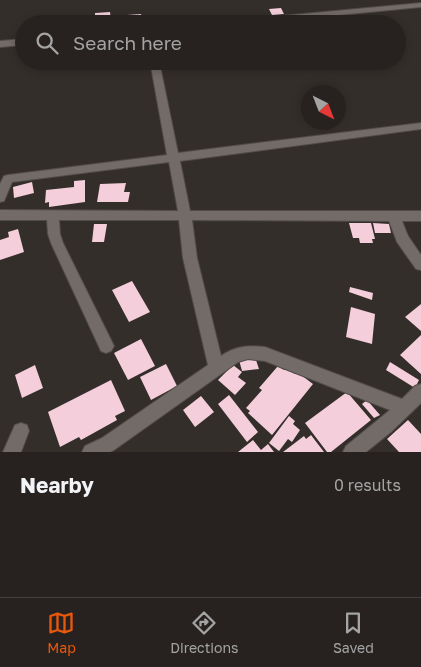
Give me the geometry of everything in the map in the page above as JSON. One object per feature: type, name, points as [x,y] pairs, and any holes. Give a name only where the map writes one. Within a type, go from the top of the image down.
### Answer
[{"type":"street","points":[[308,15],[421,4]]},
{"type":"street","points":[[0,44],[15,43]]},
{"type":"street","points":[[156,70],[185,216],[190,258],[216,369]]},
{"type":"street","points":[[0,198],[8,179],[421,126]]},
{"type":"street","points":[[0,215],[421,216]]},
{"type":"street","points":[[54,215],[54,234],[57,243],[106,346]]},
{"type":"street","points":[[394,216],[402,238],[421,265]]},
{"type":"street","points":[[91,452],[108,444],[234,356],[248,352],[265,354],[404,408]]},
{"type":"street","points":[[352,452],[385,426],[421,392]]},
{"type":"street","points":[[12,452],[21,431]]},
{"type":"building","points":[[281,8],[284,14],[272,15],[269,9]]},
{"type":"building","points":[[110,12],[110,15],[95,15],[95,13]]},
{"type":"building","points":[[85,180],[85,202],[49,207],[49,202],[45,203],[46,190],[74,187],[74,181]]},
{"type":"building","points":[[32,182],[34,193],[14,198],[13,187]]},
{"type":"building","points":[[126,183],[124,192],[130,192],[128,202],[97,202],[100,184]]},
{"type":"building","points":[[349,223],[371,223],[375,239],[372,239],[373,243],[360,243],[359,238],[353,238]]},
{"type":"building","points":[[373,223],[389,224],[391,233],[375,233]]},
{"type":"building","points":[[94,224],[107,224],[104,242],[92,242]]},
{"type":"building","points":[[18,229],[24,252],[0,260],[0,240],[9,237],[8,232]]},
{"type":"building","points":[[132,281],[150,312],[129,322],[112,290]]},
{"type":"building","points":[[350,287],[373,293],[372,300],[349,292]]},
{"type":"building","points":[[421,304],[421,331],[405,317]]},
{"type":"building","points":[[351,307],[375,314],[372,344],[346,337]]},
{"type":"building","points":[[421,335],[421,374],[400,355]]},
{"type":"building","points":[[141,339],[155,366],[128,380],[114,353]]},
{"type":"building","points":[[255,357],[259,369],[242,371],[239,360]]},
{"type":"building","points":[[390,362],[419,380],[415,388],[386,370]]},
{"type":"building","points":[[166,364],[177,386],[151,400],[140,377]]},
{"type":"building","points":[[35,365],[43,388],[22,398],[15,375]]},
{"type":"building","points":[[233,365],[242,372],[238,377],[246,383],[235,395],[218,380]]},
{"type":"building","points":[[278,366],[284,370],[286,368],[295,374],[297,372],[313,384],[272,435],[248,413],[250,411],[246,408],[262,390],[259,388]]},
{"type":"building","points":[[111,380],[125,411],[115,416],[117,420],[81,440],[79,437],[60,447],[48,412]]},
{"type":"building","points":[[347,392],[371,420],[331,452],[327,452],[305,423]]},
{"type":"building","points":[[229,395],[258,432],[247,442],[218,404]]},
{"type":"building","points":[[201,396],[214,412],[195,427],[183,410]]},
{"type":"building","points":[[367,400],[380,415],[374,418],[362,404]]},
{"type":"building","points":[[289,416],[295,421],[293,424],[300,430],[292,442],[288,439],[279,451],[269,443]]},
{"type":"building","points":[[408,420],[421,434],[421,452],[399,452],[387,439]]},
{"type":"building","points":[[311,435],[324,452],[283,452],[304,436],[306,439]]},
{"type":"building","points":[[253,440],[261,450],[268,444],[274,452],[238,452]]}]
